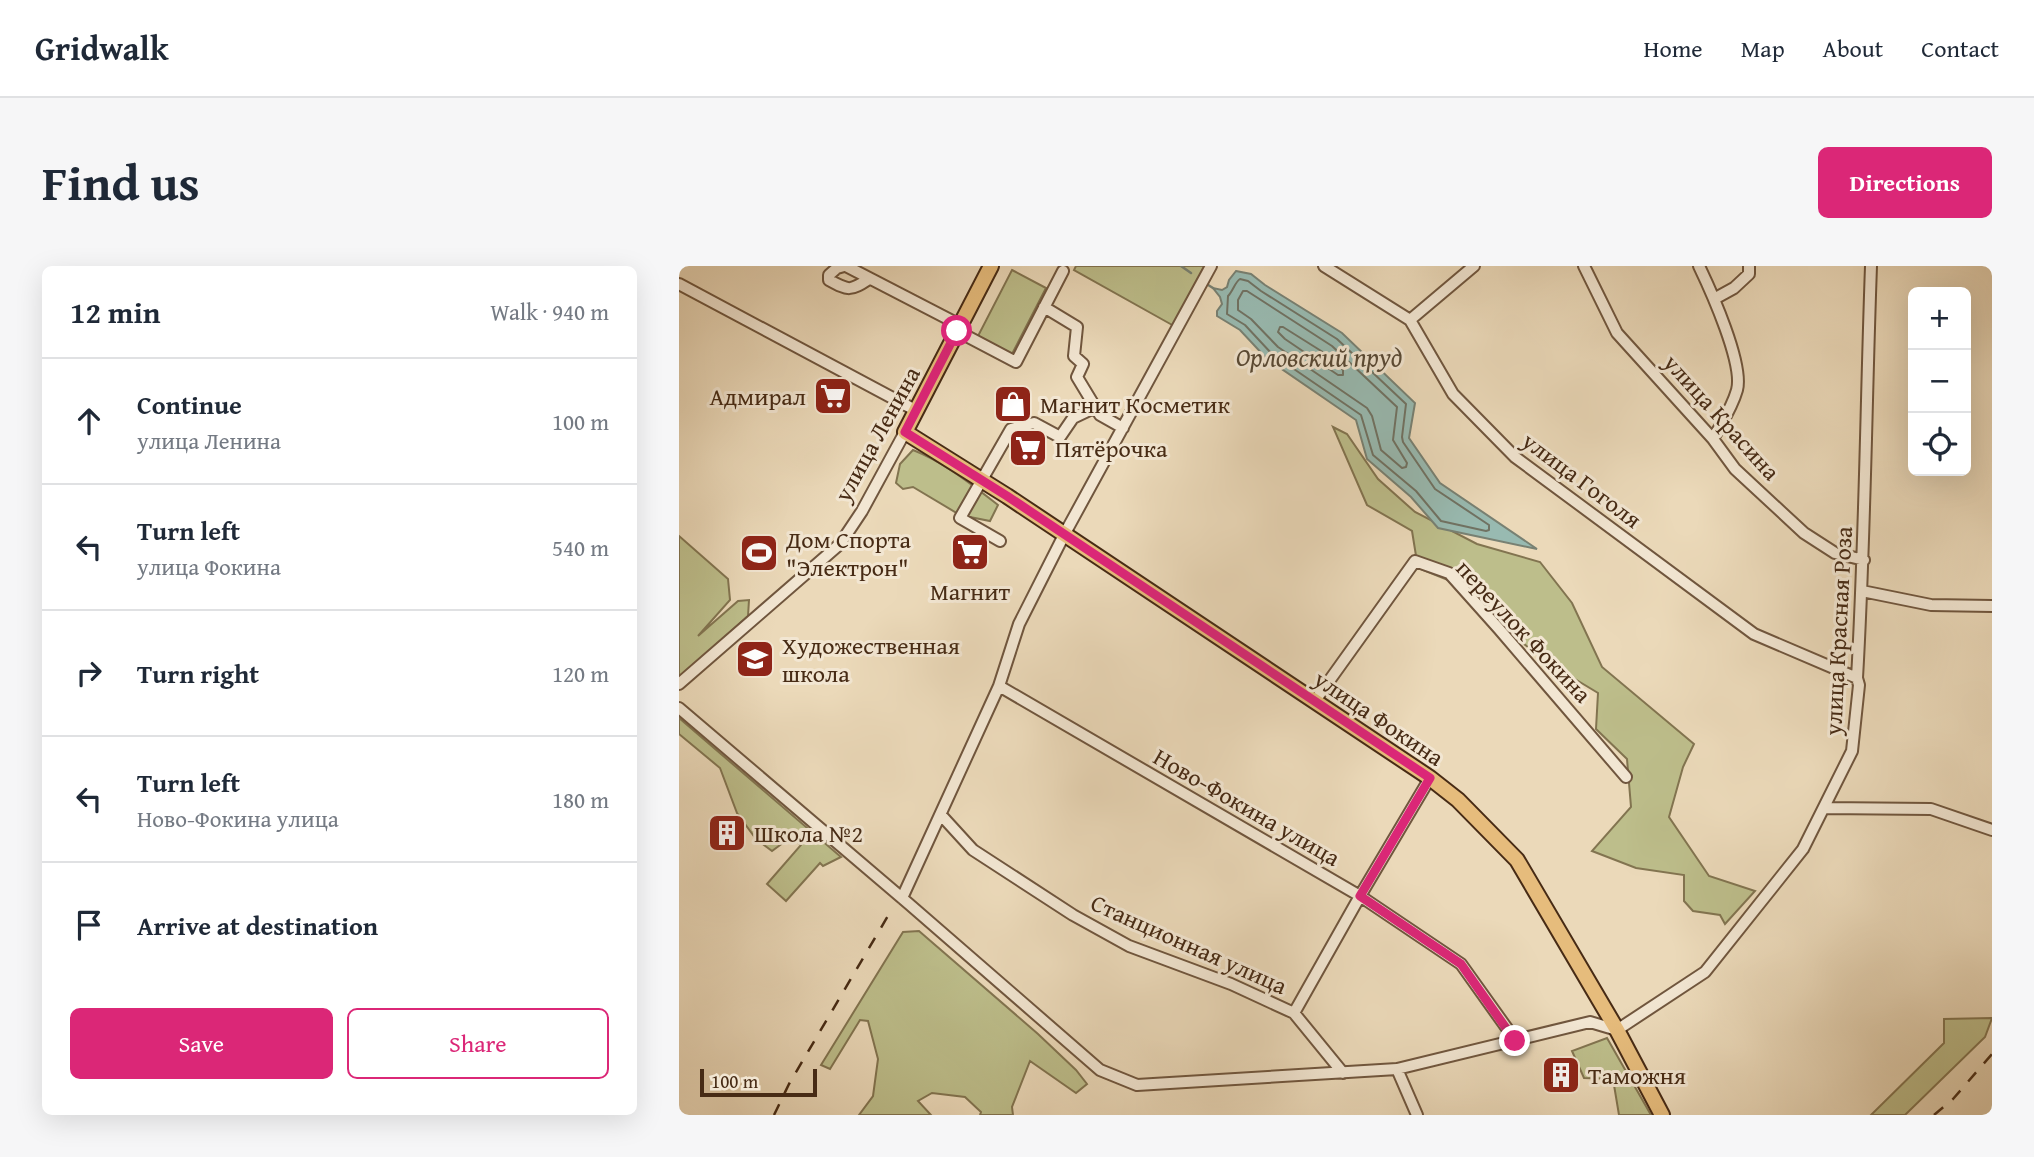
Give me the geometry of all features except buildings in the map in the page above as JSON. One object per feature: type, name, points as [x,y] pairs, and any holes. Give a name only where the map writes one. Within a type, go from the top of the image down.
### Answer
[{"type":"main road","name":"улица Ленина","points":[[905,432],[991,266]]},
{"type":"main road","name":"улица Фокина","points":[[905,432],[1430,778],[1465,806],[1517,860],[1617,1030],[1662,1115]]},
{"type":"street","points":[[869,279],[853,289],[845,289],[829,280],[829,275],[837,268],[845,266],[901,293],[1016,362],[1063,271]]},
{"type":"street","points":[[902,898],[999,686],[1019,624],[1064,535],[1211,266]]},
{"type":"street","name":"улица Гоголя","points":[[1324,266],[1410,320],[1453,394],[1515,457],[1754,634],[1857,678]]},
{"type":"street","points":[[1410,320],[1474,266]]},
{"type":"street","name":"улица Красина","points":[[1584,266],[1617,332],[1713,439],[1735,469],[1804,533],[1835,553],[1864,559]]},
{"type":"street","points":[[1699,266],[1714,299],[1738,374],[1737,388],[1713,439]]},
{"type":"street","points":[[1714,299],[1734,288],[1749,274],[1749,266]]},
{"type":"street","name":"улица Красная Роза","points":[[1617,1030],[1705,972],[1803,849],[1853,751],[1859,685],[1857,678],[1864,559],[1871,266]]},
{"type":"street","points":[[679,284],[917,411]]},
{"type":"street","points":[[1044,307],[1077,327],[1074,356],[1083,364],[1077,377],[1100,415],[1123,428]]},
{"type":"street","points":[[1000,541],[960,518],[1011,429],[1034,423],[1060,437],[1073,418],[1096,407]]},
{"type":"street","name":"улица Ленина","points":[[679,684],[840,544],[862,511],[905,432]]},
{"type":"street","name":"переулок Фокина","points":[[1314,702],[1415,561],[1449,573],[1626,777]]},
{"type":"street","points":[[1862,591],[1931,605],[1992,606]]},
{"type":"street","name":"Ново-Фокина улица","points":[[999,686],[1360,896],[1461,964],[1515,1041]]},
{"type":"street","points":[[679,708],[1100,1070],[1137,1085],[1397,1069],[1590,1022],[1617,1030]]},
{"type":"street","points":[[1294,1013],[1430,778]]},
{"type":"street","points":[[1824,808],[1931,809],[1992,830]]},
{"type":"street","name":"Станционная улица","points":[[941,815],[973,850],[1073,915],[1129,946],[1231,984],[1294,1013],[1343,1073]]},
{"type":"street","points":[[1397,1069],[1417,1115]]},
{"type":"green space","points":[[1076,266],[1208,266],[1174,326],[1074,270]]},
{"type":"green space","points":[[1012,270],[1046,288],[1012,354],[978,336]]},
{"type":"green space","points":[[1333,427],[1347,434],[1378,479],[1415,512],[1477,544],[1540,562],[1572,603],[1602,667],[1694,744],[1683,767],[1669,817],[1709,876],[1755,891],[1725,924],[1720,915],[1693,911],[1684,901],[1684,875],[1636,868],[1592,851],[1631,807],[1627,759],[1596,729],[1598,693],[1550,664],[1520,641],[1507,613],[1483,594],[1418,568],[1412,531],[1367,505]]},
{"type":"green space","points":[[913,450],[946,467],[998,505],[990,521],[960,515],[913,487],[903,489],[896,483],[900,464]]},
{"type":"green space","points":[[679,536],[728,579],[730,600],[698,636],[738,601],[749,600],[748,616],[679,679]]},
{"type":"green space","points":[[679,718],[841,857],[823,866],[820,863],[786,901],[767,884],[801,845],[791,837],[772,851],[756,839],[737,813],[720,768],[679,734]]},
{"type":"green space","points":[[919,931],[1038,1034],[1087,1084],[1076,1093],[1030,1061],[1012,1107],[1013,1115],[980,1115],[981,1112],[965,1097],[932,1093],[918,1101],[931,1115],[859,1115],[873,1096],[878,1059],[868,1021],[860,1020],[830,1069],[821,1065],[903,932]]},
{"type":"green space","points":[[1992,1018],[1985,1037],[1905,1115],[1871,1115],[1944,1043],[1944,1019]]},
{"type":"green space","points":[[1607,1038],[1651,1115],[1619,1115],[1613,1079],[1584,1078],[1572,1051]]},
{"type":"water","name":"Орловский пруд","points":[[1236,271],[1251,274],[1342,333],[1415,403],[1409,438],[1440,483],[1537,549],[1438,528],[1411,497],[1367,459],[1356,420],[1267,359],[1240,330],[1217,316],[1222,304],[1213,288],[1222,290],[1227,287]]},
{"type":"waterway","points":[[1181,266],[1191,273]]},
{"type":"waterway","points":[[1205,283],[1213,288]]},
{"type":"railway","points":[[774,1115],[789,1084],[892,909]]},
{"type":"railway","points":[[1934,1115],[1953,1099],[1992,1054]]},
{"type":"place","name":"Адмирал","points":[[833,396]]},
{"type":"place","name":"Магнит Косметик","points":[[1013,404]]},
{"type":"place","name":"Пятёрочка","points":[[1028,448]]},
{"type":"place","name":"Магнит","points":[[970,552]]},
{"type":"place","name":"Дом Спорта \"Электрон\"","points":[[759,553]]},
{"type":"place","name":"Художественная школа","points":[[755,659]]},
{"type":"place","name":"Школа №2","points":[[727,833]]},
{"type":"place","name":"Таможня","points":[[1561,1075]]},
{"type":"route","points":[[957,331],[905,432],[1007,496],[1430,778],[1360,896],[1461,964],[1515,1041]]}]
